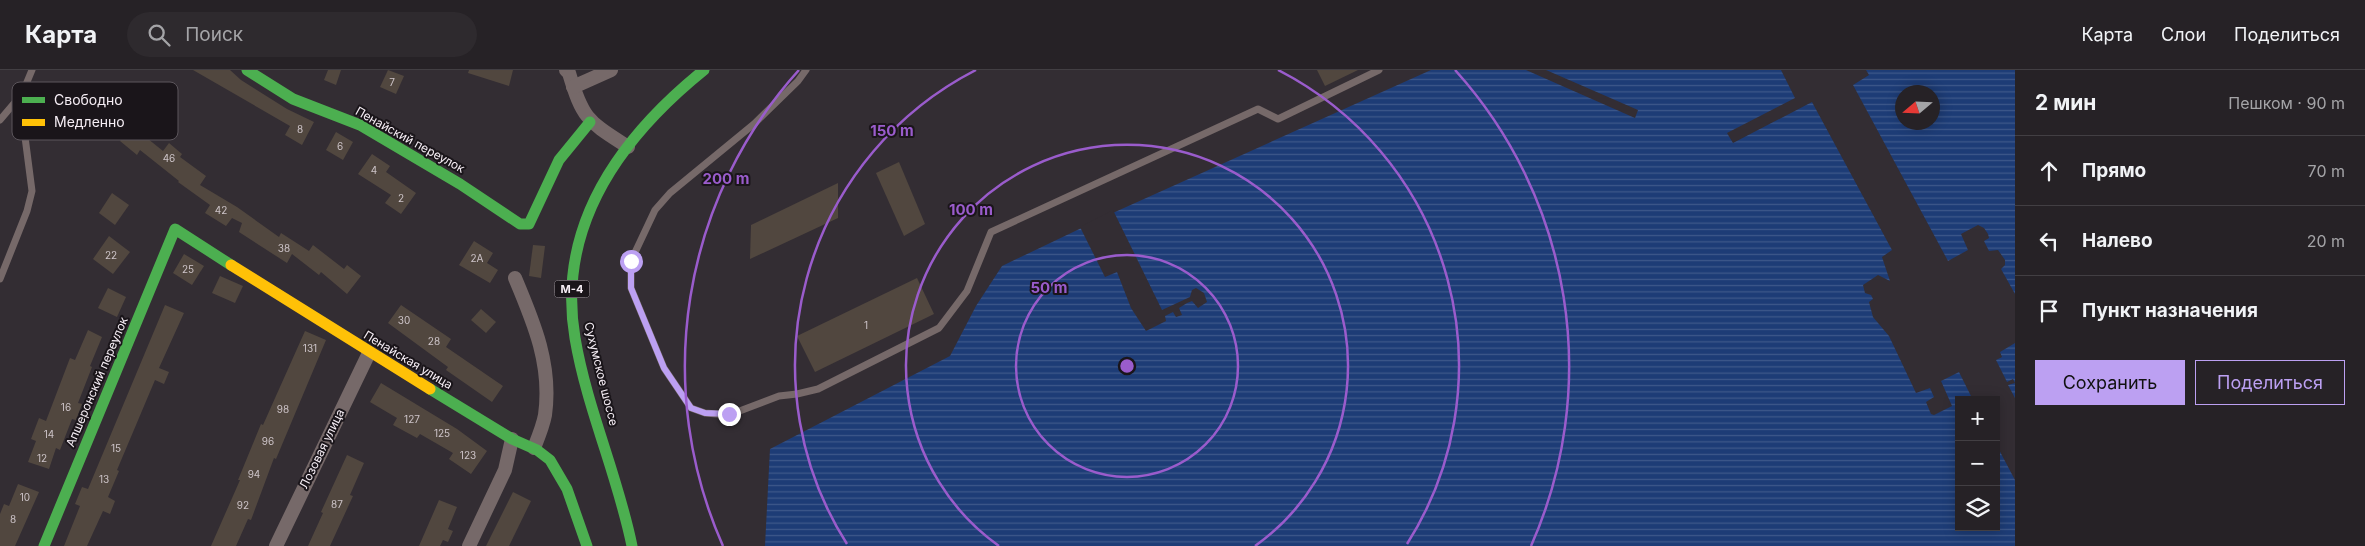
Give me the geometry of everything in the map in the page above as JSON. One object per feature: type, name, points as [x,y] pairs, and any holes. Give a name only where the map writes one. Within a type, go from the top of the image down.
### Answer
[{"type":"main road","name":"Пенайский переулок","points":[[248,70],[293,99],[360,126],[460,184],[520,224],[529,224],[559,160],[590,122]]},
{"type":"main road","name":"Сухумское шоссе","points":[[632,546],[575,337],[571,294],[576,255],[589,210],[611,169],[659,110],[704,70]]},
{"type":"main road","name":"Пенайская улица","points":[[175,229],[369,353],[512,439],[534,448],[550,460],[564,482],[587,546]]},
{"type":"main road","name":"Апшеронский переулок","points":[[44,546],[175,229]]},
{"type":"street","points":[[566,70],[578,103],[590,122],[628,146]]},
{"type":"street","points":[[573,87],[611,70]]},
{"type":"street","points":[[515,278],[535,326],[544,362],[546,399],[544,418],[534,448]]},
{"type":"street","name":"Лозовая улица","points":[[276,546],[369,353]]},
{"type":"street","points":[[469,546],[505,470],[512,439]]},
{"type":"lane","points":[[27,82],[32,70]]},
{"type":"lane","points":[[806,70],[798,81],[754,124],[670,193],[655,210],[631,261],[631,288],[664,368],[691,408],[705,413],[729,414],[779,396],[818,389],[940,328],[967,291],[991,232],[1258,109],[1278,119],[1379,70]]},
{"type":"lane","points":[[0,120],[12,106]]},
{"type":"lane","points":[[0,279],[27,211],[32,191],[25,140]]},
{"type":"water","points":[[1431,70],[2015,70],[2015,546],[765,546],[770,449],[950,356],[976,306],[1002,266],[1115,212]]},
{"type":"pier","points":[[1526,70],[1546,70],[1638,110],[1635,118]]},
{"type":"pier","points":[[1781,70],[1866,70],[1869,75],[1853,85],[1948,261],[1968,250],[1961,234],[1978,225],[1984,228],[1988,234],[1989,238],[1984,241],[1989,251],[1998,250],[2005,260],[2005,265],[2001,269],[2015,294],[2015,343],[2000,352],[2002,357],[1996,360],[2007,382],[2013,379],[2015,383],[2008,385],[2015,398],[2015,480],[2000,452],[2000,396],[1971,396],[1959,372],[1941,381],[1952,406],[1934,415],[1931,414],[1926,402],[1934,397],[1930,388],[1916,393],[1889,336],[1873,317],[1869,302],[1873,299],[1871,295],[1865,293],[1863,285],[1878,275],[1890,281],[1882,257],[1892,250],[1812,102],[1733,143],[1727,133],[1795,98]]},
{"type":"pier","points":[[1113,210],[1162,310],[1190,297],[1192,290],[1196,288],[1204,293],[1207,302],[1198,308],[1192,301],[1187,303],[1179,308],[1182,315],[1176,317],[1173,312],[1165,316],[1166,321],[1146,331],[1131,308],[1117,272],[1105,277],[1080,227]]},
{"type":"building","points":[[193,70],[230,70],[241,80],[287,109],[314,122],[302,145],[285,135],[290,126]]},
{"type":"building","points":[[328,70],[341,70],[336,85],[324,80]]},
{"type":"building","points":[[388,70],[404,76],[396,94],[380,87]]},
{"type":"building","points":[[469,70],[513,70],[509,86],[468,73]]},
{"type":"building","points":[[1317,70],[1358,70],[1325,86]]},
{"type":"building","points":[[336,132],[353,142],[343,160],[326,150]]},
{"type":"building","points":[[149,140],[163,151],[169,143],[182,154],[180,157],[206,176],[200,185],[237,207],[279,237],[281,233],[309,251],[313,245],[344,269],[347,265],[361,276],[347,294],[321,272],[319,275],[292,254],[287,263],[239,232],[242,223],[232,218],[226,226],[205,213],[210,205],[178,182],[140,150],[137,155],[120,141]]},
{"type":"building","points":[[372,154],[390,166],[386,172],[416,193],[401,214],[385,203],[391,195],[358,174]]},
{"type":"building","points":[[899,162],[925,224],[904,236],[876,173]]},
{"type":"building","points":[[838,183],[838,218],[750,259],[751,225]]},
{"type":"building","points":[[112,193],[129,205],[115,225],[99,213]]},
{"type":"building","points":[[109,236],[130,252],[113,274],[93,259]]},
{"type":"building","points":[[474,241],[493,253],[487,263],[498,270],[490,283],[459,265]]},
{"type":"building","points":[[533,245],[545,246],[541,278],[529,276]]},
{"type":"building","points":[[184,254],[204,266],[192,285],[173,273]]},
{"type":"building","points":[[220,276],[243,286],[235,303],[212,293]]},
{"type":"building","points":[[917,278],[934,314],[815,372],[797,336]]},
{"type":"building","points":[[108,288],[126,297],[117,317],[98,308]]},
{"type":"building","points":[[165,305],[184,313],[159,368],[169,372],[164,384],[155,380],[117,470],[119,471],[108,497],[115,501],[110,514],[103,511],[87,546],[64,546],[80,506],[75,504],[82,487],[88,489]]},
{"type":"building","points":[[401,305],[451,339],[446,347],[503,386],[492,402],[446,370],[448,367],[388,323]]},
{"type":"building","points":[[481,309],[496,322],[486,333],[471,320]]},
{"type":"building","points":[[88,330],[102,337],[78,403],[82,404],[76,420],[72,419],[60,450],[56,448],[49,469],[28,462],[36,441],[31,439],[39,418],[46,421],[70,358],[75,360]]},
{"type":"building","points":[[305,331],[326,340],[276,459],[274,458],[251,520],[248,519],[236,546],[211,546],[240,480],[238,480],[261,424],[263,425]]},
{"type":"building","points":[[381,383],[457,429],[487,451],[471,474],[449,459],[453,453],[420,434],[417,438],[393,425],[397,418],[370,402]]},
{"type":"building","points":[[347,455],[364,463],[350,495],[353,496],[330,546],[308,546],[323,513],[321,512]]},
{"type":"building","points":[[18,484],[39,492],[15,546],[0,546],[0,514],[4,504],[9,506]]},
{"type":"building","points":[[513,492],[531,501],[509,546],[486,546]]},
{"type":"building","points":[[439,500],[457,507],[448,529],[453,531],[448,542],[443,540],[440,546],[419,546]]},
{"type":"traffic: fast","points":[[247,70],[293,99],[360,125],[460,184],[520,224],[529,224],[559,160],[590,122]]},
{"type":"traffic: fast","points":[[632,546],[619,494],[580,364],[575,338],[572,297],[575,258],[586,222],[601,187],[622,155],[646,124],[704,70]]},
{"type":"traffic: fast","points":[[44,546],[175,229],[231,265]]},
{"type":"traffic: fast","points":[[430,389],[512,439],[537,450],[550,460],[567,489],[587,546]]},
{"type":"traffic: slow","points":[[231,265],[430,389]]},
{"type":"route","points":[[631,261],[631,288],[664,368],[691,408],[705,413],[729,414]]}]
